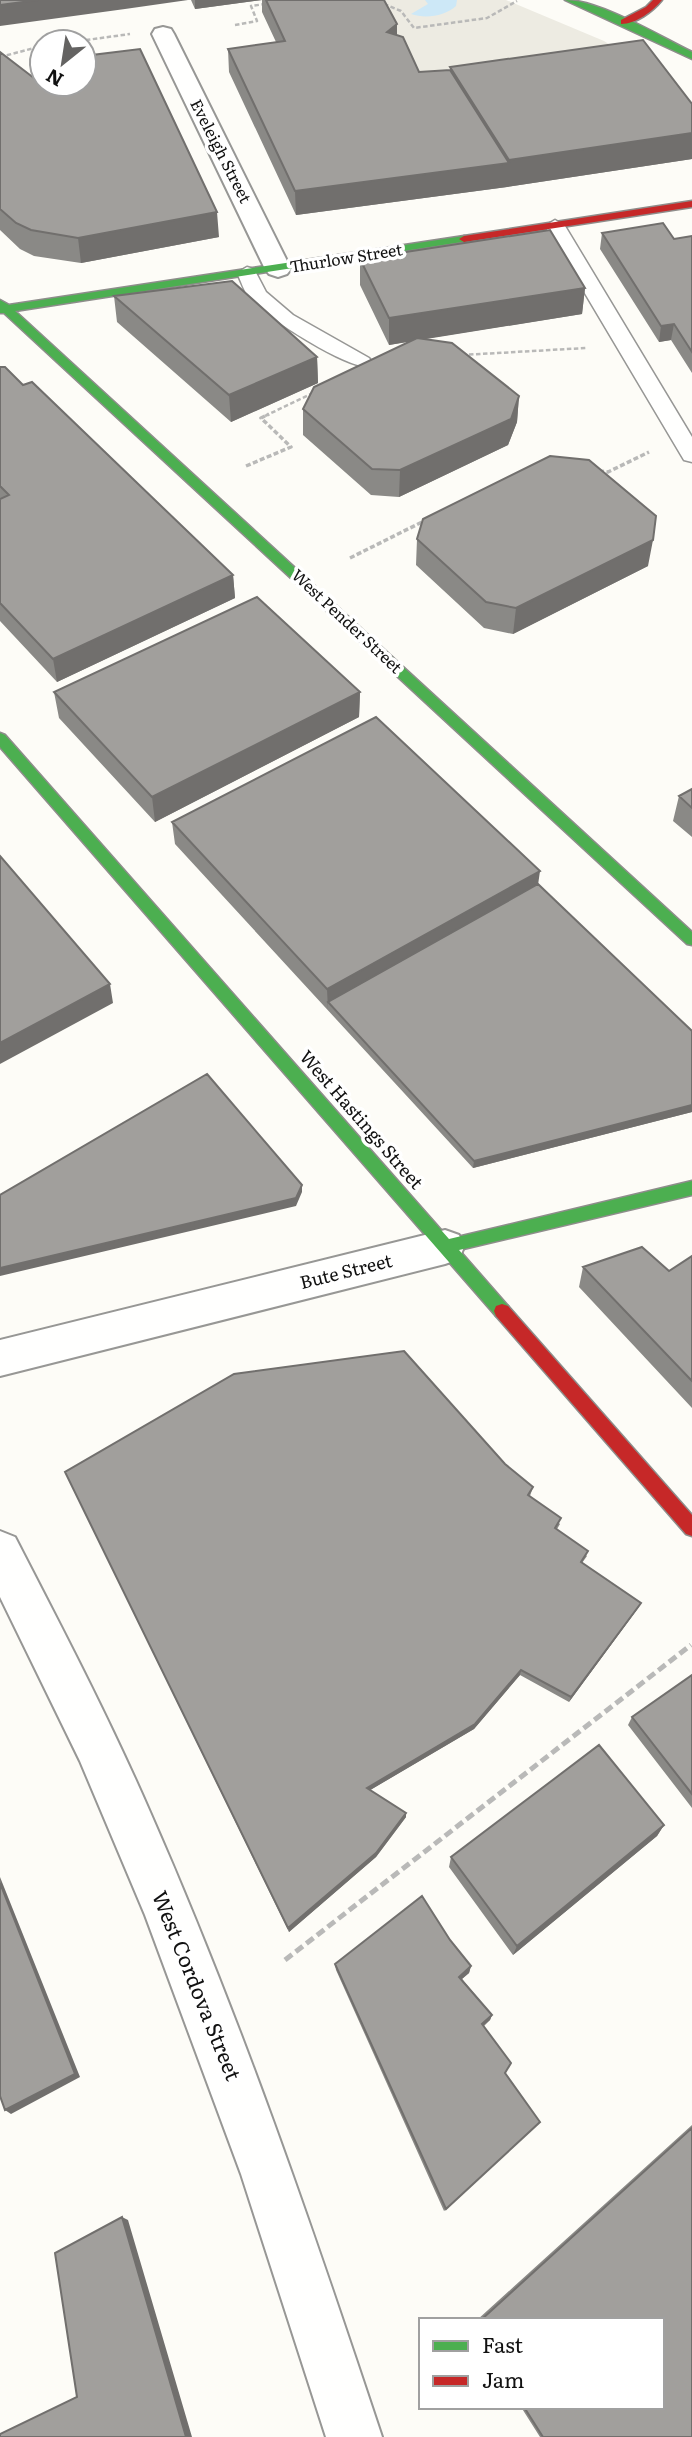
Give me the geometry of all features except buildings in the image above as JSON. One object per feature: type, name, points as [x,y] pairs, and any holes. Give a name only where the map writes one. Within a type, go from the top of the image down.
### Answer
[{"type":"main road","points":[[569,0],[624,22],[692,56]]},
{"type":"main road","points":[[624,22],[649,9],[658,0]]},
{"type":"main road","name":"Thurlow Street","points":[[2,308],[278,269],[692,204]]},
{"type":"main road","name":"West Pender Street","points":[[2,308],[692,940]]},
{"type":"main road","name":"West Hastings Street","points":[[0,738],[692,1528]]},
{"type":"main road","name":"Bute Street","points":[[445,1247],[692,1188]]},
{"type":"street","name":"Eveleigh Street","points":[[163,34],[278,269]]},
{"type":"street","name":"Bute Street","points":[[0,1358],[445,1247]]},
{"type":"street","name":"West Cordova Street","points":[[0,1551],[96,1745],[229,2066],[354,2437]]},
{"type":"lane","points":[[555,226],[692,455]]},
{"type":"lane","points":[[247,273],[257,295],[286,320],[362,362]]},
{"type":"path","points":[[381,3],[401,10],[414,28],[487,18],[517,1]]},
{"type":"path","points":[[252,9],[251,6],[272,3]]},
{"type":"path","points":[[252,9],[265,7]]},
{"type":"path","points":[[235,25],[257,21],[252,9]]},
{"type":"path","points":[[98,38],[128,34]]},
{"type":"path","points":[[0,57],[28,48]]},
{"type":"path","points":[[454,355],[593,348]]},
{"type":"path","points":[[246,466],[291,447],[261,418],[318,391]]},
{"type":"path","points":[[595,470],[608,472],[645,454]]},
{"type":"path","points":[[350,558],[431,517]]},
{"type":"path","points":[[285,1960],[691,1645]]},
{"type":"shaded area","points":[[385,0],[506,0],[617,49],[418,95],[375,8]]},
{"type":"water","points":[[425,0],[457,0],[452,9],[435,16],[411,14],[428,4]]},
{"type":"traffic: fast","points":[[569,0],[624,22],[692,56]]},
{"type":"traffic: fast","points":[[0,310],[464,239]]},
{"type":"traffic: fast","points":[[0,303],[692,940]]},
{"type":"traffic: fast","points":[[0,738],[502,1311]]},
{"type":"traffic: fast","points":[[445,1247],[692,1188]]},
{"type":"traffic: jam","points":[[624,22],[649,9],[658,0]]},
{"type":"traffic: jam","points":[[464,239],[692,204]]},
{"type":"traffic: jam","points":[[502,1311],[692,1528]]}]
